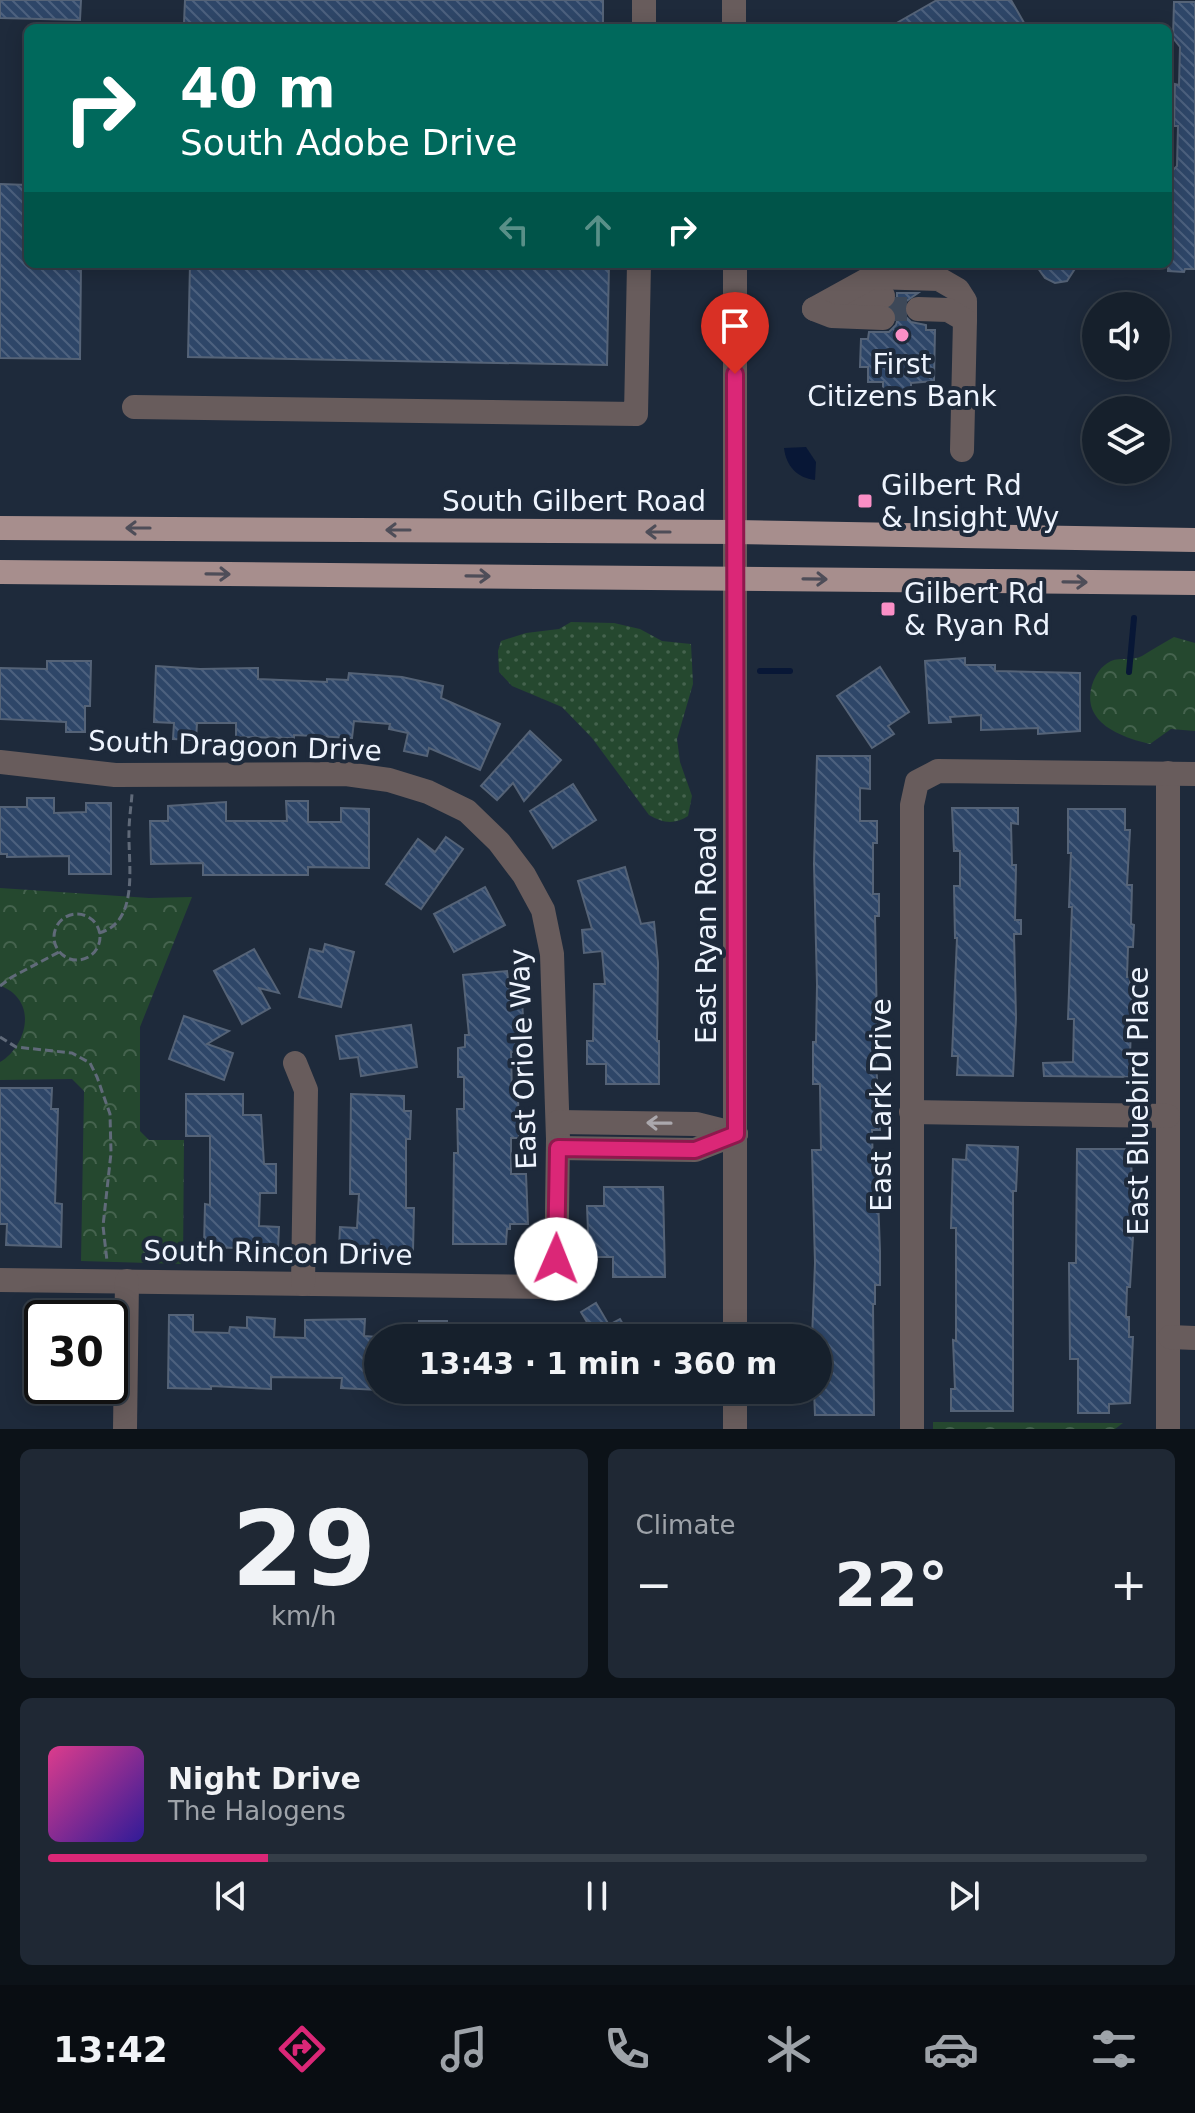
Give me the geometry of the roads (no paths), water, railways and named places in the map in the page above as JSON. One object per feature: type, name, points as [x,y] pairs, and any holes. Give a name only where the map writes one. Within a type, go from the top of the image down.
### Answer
[{"type":"main road","name":"South Gilbert Road","points":[[0,528],[736,532],[1195,540]]},
{"type":"main road","points":[[0,572],[1195,583]]},
{"type":"street","points":[[644,0],[644,24]]},
{"type":"street","points":[[734,0],[734,24]]},
{"type":"street","points":[[134,407],[636,414],[639,268]]},
{"type":"street","name":"East Ryan Road","points":[[735,268],[735,1324]]},
{"type":"street","points":[[883,308],[814,309],[872,277],[939,279],[958,290],[965,301],[962,450]]},
{"type":"street","points":[[918,308],[942,320],[965,320]]},
{"type":"street","name":"South Dragoon Drive","points":[[0,762],[133,775],[346,774],[389,780],[428,792],[467,811],[499,842]]},
{"type":"street","name":"East Lark Drive","points":[[912,1429],[912,805],[917,782],[938,771],[1168,773]]},
{"type":"street","points":[[1168,773],[1195,774]]},
{"type":"street","name":"East Bluebird Place","points":[[1168,773],[1168,1429]]},
{"type":"street","name":"East Oriole Way","points":[[499,842],[524,875],[543,910],[552,954],[558,1122],[556,1287]]},
{"type":"street","points":[[295,1063],[306,1090],[303,1284]]},
{"type":"street","points":[[911,1112],[1168,1116]]},
{"type":"street","points":[[558,1122],[696,1124],[736,1134]]},
{"type":"street","points":[[558,1148],[695,1150],[736,1134]]},
{"type":"street","name":"South Rincon Drive","points":[[0,1280],[556,1287]]},
{"type":"street","points":[[116,1281],[125,1429]]},
{"type":"street","points":[[1170,1337],[1195,1338]]},
{"type":"street","points":[[735,1404],[735,1429]]},
{"type":"water","points":[[806,447],[816,462],[815,480],[798,474],[785,454],[784,448]]},
{"type":"waterway","points":[[1129,672],[1134,618]]},
{"type":"waterway","points":[[760,671],[790,671]]},
{"type":"tunnel","points":[[883,309],[918,309]]},
{"type":"place","name":"First Citizens Bank","points":[[902,335]]},
{"type":"place","name":"Gilbert Rd & Insight Wy","points":[[865,501]]},
{"type":"place","name":"Gilbert Rd & Ryan Rd","points":[[888,609]]}]
